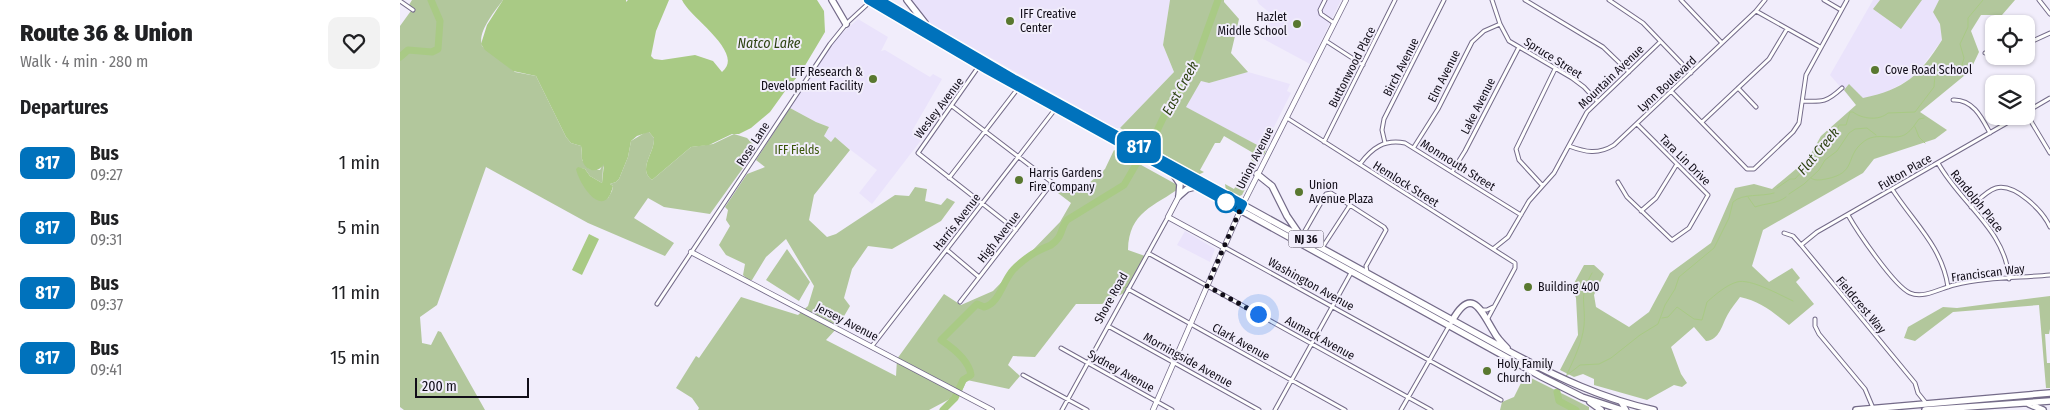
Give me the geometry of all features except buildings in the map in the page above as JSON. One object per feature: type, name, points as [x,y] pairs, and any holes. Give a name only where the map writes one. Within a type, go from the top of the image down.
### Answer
[{"type":"highway","points":[[832,0],[846,24]]},
{"type":"highway","name":"NJ 36","points":[[870,0],[980,66],[1352,271],[1557,377],[1621,402],[1654,410]]},
{"type":"highway","name":"NJ 36","points":[[880,0],[1013,78],[1369,274],[1553,383],[1582,397],[1622,410]]},
{"type":"highway","points":[[907,0],[920,18],[932,29]]},
{"type":"highway","points":[[1170,171],[1180,184],[1180,196]]},
{"type":"highway","points":[[1258,174],[1272,186],[1287,216],[1301,237]]},
{"type":"highway","points":[[1180,196],[1187,188],[1198,186]]},
{"type":"highway","points":[[1451,322],[1460,308],[1465,305],[1475,305],[1482,310],[1496,336],[1512,353]]},
{"type":"highway","points":[[1926,407],[2050,393]]},
{"type":"highway","points":[[1582,397],[1601,410]]},
{"type":"highway","points":[[1856,410],[2050,401]]},
{"type":"highway","points":[[2024,403],[2043,410]]},
{"type":"main road","points":[[1621,402],[1626,410]]},
{"type":"street","name":"Rose Lane","points":[[657,304],[830,44],[846,24],[870,0]]},
{"type":"street","points":[[1325,0],[1320,14],[1335,23]]},
{"type":"street","name":"Union Avenue","points":[[1153,410],[1240,210],[1346,0]]},
{"type":"street","name":"Buttonwood Place","points":[[1324,142],[1395,0]]},
{"type":"street","name":"Birch Avenue","points":[[1385,143],[1382,130],[1384,119],[1444,0]]},
{"type":"street","name":"Spruce Street","points":[[1492,0],[1506,37],[1584,87],[1597,101]]},
{"type":"street","points":[[1525,0],[1604,47],[1629,72]]},
{"type":"street","points":[[1609,0],[1634,16],[1691,73]]},
{"type":"street","points":[[1681,0],[1722,43]]},
{"type":"street","name":"Lynn Boulevard","points":[[1569,146],[1587,152],[1606,150],[1616,143],[1756,11],[1765,0]]},
{"type":"street","points":[[1824,0],[1841,10]]},
{"type":"street","points":[[1672,91],[1750,170],[1756,168],[1796,128],[1802,117],[1806,75],[1847,0]]},
{"type":"street","points":[[2039,0],[2050,14]]},
{"type":"street","points":[[400,1],[413,10]]},
{"type":"street","points":[[1756,11],[1820,47]]},
{"type":"street","name":"Elm Avenue","points":[[1414,147],[1438,109],[1472,42],[1484,31],[1500,24]]},
{"type":"street","points":[[1702,122],[1771,56],[1787,29]]},
{"type":"street","points":[[2035,40],[2050,33]]},
{"type":"street","points":[[1326,41],[1363,65]]},
{"type":"street","name":"Mountain Avenue","points":[[1493,249],[1508,238],[1529,200],[1554,173],[1582,120],[1597,101],[1660,42]]},
{"type":"street","name":"Lake Avenue","points":[[1452,172],[1519,47]]},
{"type":"street","name":"Wesley Avenue","points":[[949,178],[918,152],[980,66]]},
{"type":"street","points":[[1542,185],[1519,160],[1516,149],[1555,69]]},
{"type":"street","points":[[1016,230],[949,178],[1019,87]]},
{"type":"street","points":[[1738,88],[1756,107]]},
{"type":"street","points":[[1803,101],[1823,102],[1842,88]]},
{"type":"street","points":[[2035,107],[2050,98]]},
{"type":"street","points":[[1953,100],[1963,101],[1971,105],[1980,115],[1990,132]]},
{"type":"street","points":[[952,106],[1062,190]]},
{"type":"street","name":"Harris Avenue","points":[[872,346],[1056,108]]},
{"type":"street","name":"Hemlock Street","points":[[1287,118],[1493,249],[1515,265],[1496,302]]},
{"type":"street","name":"Tara Lin Drive","points":[[1618,182],[1627,197],[1672,240],[1689,228],[1708,195],[1637,124]]},
{"type":"street","name":"Fulton Place","points":[[1801,245],[1818,232],[2003,125]]},
{"type":"street","points":[[2033,125],[2050,153]]},
{"type":"street","name":"Monmouth Street","points":[[1385,143],[1399,142],[1414,147],[1521,215]]},
{"type":"street","points":[[1360,164],[1372,150],[1385,143]]},
{"type":"street","name":"Randolph Place","points":[[1938,163],[1949,180],[2001,245],[2008,264],[2009,279]]},
{"type":"street","points":[[1641,211],[1656,198],[1677,164]]},
{"type":"street","name":"High Avenue","points":[[960,302],[1052,183]]},
{"type":"street","points":[[1971,206],[1993,189],[2006,188],[2034,204],[2044,215],[2050,227]]},
{"type":"street","points":[[1892,189],[1934,246],[1948,287]]},
{"type":"street","points":[[1301,237],[1328,192],[1386,230],[1366,266],[1369,274]]},
{"type":"street","name":"Shore Road","points":[[1062,410],[1180,196]]},
{"type":"street","points":[[1322,248],[1350,205]]},
{"type":"street","name":"Franciscan Way","points":[[1848,215],[1867,245],[1906,290],[1913,294],[1922,295],[1968,282],[2050,275]]},
{"type":"street","name":"Washington Avenue","points":[[1168,217],[1501,400]]},
{"type":"street","name":"Fieldcrest Way","points":[[1784,233],[1792,236],[1801,245],[1916,383],[1918,393],[1926,407]]},
{"type":"street","points":[[946,250],[979,277]]},
{"type":"street","name":"Jersey Avenue","points":[[692,252],[992,410]]},
{"type":"street","name":"Aumack Avenue","points":[[1148,253],[1431,410]]},
{"type":"street","points":[[1275,410],[1352,271]]},
{"type":"street","name":"Clark Avenue","points":[[1128,289],[1345,410]]},
{"type":"street","points":[[1482,310],[1490,309],[1496,302]]},
{"type":"street","points":[[1487,320],[1496,302]]},
{"type":"street","points":[[1815,319],[1815,326],[1819,334],[1865,389],[1873,409]]},
{"type":"street","points":[[1402,410],[1451,322]]},
{"type":"street","name":"Morningside Avenue","points":[[1108,326],[1260,410]]},
{"type":"street","name":"Sydney Avenue","points":[[1062,348],[1172,410]]},
{"type":"street","points":[[1023,375],[1087,410]]},
{"type":"street","points":[[1911,406],[1918,393]]},
{"type":"street","points":[[1865,409],[1869,398]]},
{"type":"shaded area","points":[[911,0],[1170,0],[1163,45],[1174,72],[1120,128],[1115,128],[931,24],[920,14]]},
{"type":"shaded area","name":"Hazlet Middle School","points":[[1257,0],[1341,0],[1310,64],[1258,36],[1270,13]]},
{"type":"shaded area","points":[[1873,0],[1939,0],[1933,12],[1940,24],[1942,40],[1914,77],[1885,93],[1856,105],[1830,75]]},
{"type":"shaded area","points":[[858,19],[888,37],[881,51],[885,50],[930,77],[933,74],[942,79],[912,131],[922,139],[872,204],[859,193],[877,170],[835,138],[832,142],[824,136],[829,127],[790,108],[837,38]]},
{"type":"shaded area","points":[[1248,72],[1290,84],[1287,91],[1291,93],[1267,141],[1265,140],[1261,147],[1185,107],[1201,81],[1209,83]]},
{"type":"shaded area","points":[[1185,231],[1215,249],[1210,262],[1177,245]]},
{"type":"green space","points":[[412,0],[503,0],[484,28],[481,40],[482,46],[515,72],[536,76],[566,137],[571,143],[581,146],[582,160],[589,169],[600,170],[607,155],[609,155],[603,168],[602,183],[590,176],[585,169],[578,168],[588,190],[596,197],[601,199],[608,198],[613,186],[610,184],[619,179],[628,157],[631,141],[646,132],[649,132],[654,138],[654,144],[646,166],[648,176],[652,180],[691,147],[713,144],[734,134],[747,138],[755,146],[743,168],[710,214],[664,207],[648,198],[634,218],[674,243],[665,256],[588,223],[486,167],[437,305],[420,317],[422,343],[431,345],[438,331],[441,332],[485,410],[404,410],[400,407],[400,26],[413,8],[409,5]]},
{"type":"green space","points":[[1170,0],[1224,0],[1239,19],[1231,53],[1248,72],[1209,83],[1201,81],[1186,107],[1261,147],[1267,148],[1264,155],[1255,154],[1224,136],[1220,143],[1215,143],[1200,170],[1204,172],[1198,175],[1120,128],[1174,72],[1163,45]]},
{"type":"green space","points":[[1880,0],[1922,0],[1901,29],[1873,9]]},
{"type":"green space","points":[[1939,0],[2015,0],[2002,15],[1981,15],[1971,31],[1979,52],[1970,71],[1920,112],[1947,130],[1935,139],[1874,159],[1863,173],[1763,230],[1752,266],[1769,282],[1792,268],[1800,278],[1796,282],[1814,304],[1789,325],[1760,304],[1740,297],[1729,312],[1718,335],[1714,338],[1706,341],[1694,327],[1671,347],[1681,374],[1687,383],[1682,387],[1674,385],[1647,400],[1594,385],[1594,379],[1583,374],[1574,377],[1560,370],[1578,335],[1576,298],[1572,287],[1584,265],[1594,265],[1604,274],[1594,295],[1596,307],[1629,327],[1649,312],[1670,273],[1711,243],[1735,188],[1754,184],[1772,189],[1808,159],[1821,136],[1856,105],[1844,90],[1849,84],[1863,98],[1890,90],[1910,79],[1918,72],[1942,40],[1940,24],[1933,12]]},
{"type":"green space","name":"IFF Fields","points":[[790,108],[829,127],[824,136],[831,142],[835,137],[850,150],[814,195],[809,220],[827,237],[836,234],[895,195],[909,196],[915,187],[927,189],[925,201],[941,205],[947,198],[955,202],[941,221],[892,249],[868,246],[852,269],[844,298],[850,306],[837,328],[826,340],[896,376],[897,359],[944,294],[961,305],[993,291],[1060,222],[1071,203],[1058,193],[1074,184],[1087,185],[1105,169],[1114,150],[1181,187],[1145,211],[1133,227],[1129,237],[1128,250],[1145,256],[1126,292],[1102,304],[1076,304],[1035,357],[1013,356],[1008,365],[1020,376],[1009,389],[967,380],[961,393],[929,410],[698,410],[699,408],[692,398],[676,388],[696,356],[699,358],[741,297],[798,315],[808,306],[814,286],[786,239],[766,257],[752,280],[748,280],[743,275],[745,264],[726,255],[719,245],[730,226],[726,220],[728,210],[725,207],[747,174],[765,167],[756,160]]},
{"type":"green space","points":[[1254,157],[1259,162],[1242,195],[1237,197],[1226,191],[1225,184],[1234,189],[1236,186],[1239,188],[1253,162],[1251,159]]},
{"type":"green space","points":[[787,249],[810,282],[799,301],[766,280]]},
{"type":"green space","points":[[2050,296],[2050,329],[2049,334],[2045,334],[2047,363],[2050,363],[2050,388],[2046,388],[2039,305],[1953,312],[1915,341],[1904,338],[1908,327],[1943,307],[1957,308]]},
{"type":"green space","points":[[1525,375],[1589,407],[1589,410],[1500,410],[1502,402],[1514,397]]},
{"type":"water","name":"Natco Lake","points":[[503,0],[626,0],[626,2],[628,0],[669,0],[656,31],[651,56],[654,59],[662,60],[695,55],[713,61],[722,72],[727,64],[727,55],[722,45],[682,0],[817,0],[824,11],[825,32],[800,74],[770,112],[751,128],[739,134],[732,134],[709,145],[691,147],[652,180],[648,176],[646,166],[654,144],[654,138],[649,132],[637,136],[631,141],[628,157],[619,179],[610,184],[613,186],[609,196],[604,201],[599,201],[587,192],[576,169],[578,167],[585,169],[590,176],[602,183],[604,164],[595,170],[586,167],[582,159],[581,146],[571,143],[566,137],[536,76],[513,71],[485,50],[481,44],[487,25]]},
{"type":"water","points":[[589,234],[599,239],[582,275],[572,270]]},
{"type":"waterway","points":[[400,57],[408,50],[432,52],[438,49],[440,21],[431,0]]},
{"type":"waterway","name":"East Creek","points":[[1147,145],[1155,135],[1166,112],[1194,67],[1218,0]]},
{"type":"waterway","name":"Flat Creek","points":[[1777,188],[1790,179],[1795,179],[1820,154],[1832,140],[1839,125],[1846,125],[1850,112],[1870,118],[1884,116],[1888,113],[1915,112],[1934,87],[1935,74],[1962,65],[1964,58],[1960,44],[1968,27],[1968,18],[1983,0]]},
{"type":"waterway","points":[[1811,178],[1820,180],[1842,173],[1847,169],[1857,148],[1867,139],[1901,136],[1910,131],[1919,119],[1924,118]]},
{"type":"waterway","points":[[1915,127],[1919,137],[1925,143]]},
{"type":"waterway","points":[[1789,194],[1804,184],[1819,170],[1825,160],[1837,151],[1849,133],[1855,129],[1867,128],[1876,135]]},
{"type":"waterway","name":"East Creek","points":[[943,410],[955,398],[963,380],[971,375],[964,359],[941,340],[977,304],[984,307],[993,302],[1012,271],[1028,257],[1055,242],[1067,220],[1124,185],[1138,161]]},
{"type":"waterway","name":"Flat Creek","points":[[1566,376],[1580,365],[1599,364],[1611,358],[1640,335],[1658,324],[1679,277],[1714,248],[1729,218],[1733,202],[1742,197],[1774,193]]},
{"type":"waterway","points":[[1748,197],[1755,207],[1786,197]]},
{"type":"waterway","points":[[1567,374],[1581,339],[1584,326],[1584,294],[1592,273]]},
{"type":"waterway","points":[[1662,318],[1668,317],[1677,307],[1694,319],[1702,320],[1707,302],[1733,283],[1743,281],[1773,291],[1793,301]]},
{"type":"waterway","name":"Flat Creek","points":[[1557,392],[1559,401],[1576,410]]},
{"type":"bus line","name":"817","points":[[868,0],[987,70],[1240,210],[1243,204],[1013,78],[880,0]]},
{"type":"place","name":"IFF Creative Center","points":[[1010,21]]},
{"type":"place","name":"Hazlet Middle School","points":[[1297,24]]},
{"type":"place","name":"Cove Road School","points":[[1875,70]]},
{"type":"place","name":"IFF Research & Development Facility","points":[[873,79]]},
{"type":"place","name":"Harris Gardens Fire Company","points":[[1019,180]]},
{"type":"place","name":"Union Avenue Plaza","points":[[1299,192]]},
{"type":"place","name":"Building 400","points":[[1528,287]]},
{"type":"place","name":"Holy Family Church","points":[[1487,371]]},
{"type":"route","points":[[1226,202],[1240,210],[1207,286],[1258,314]]}]
